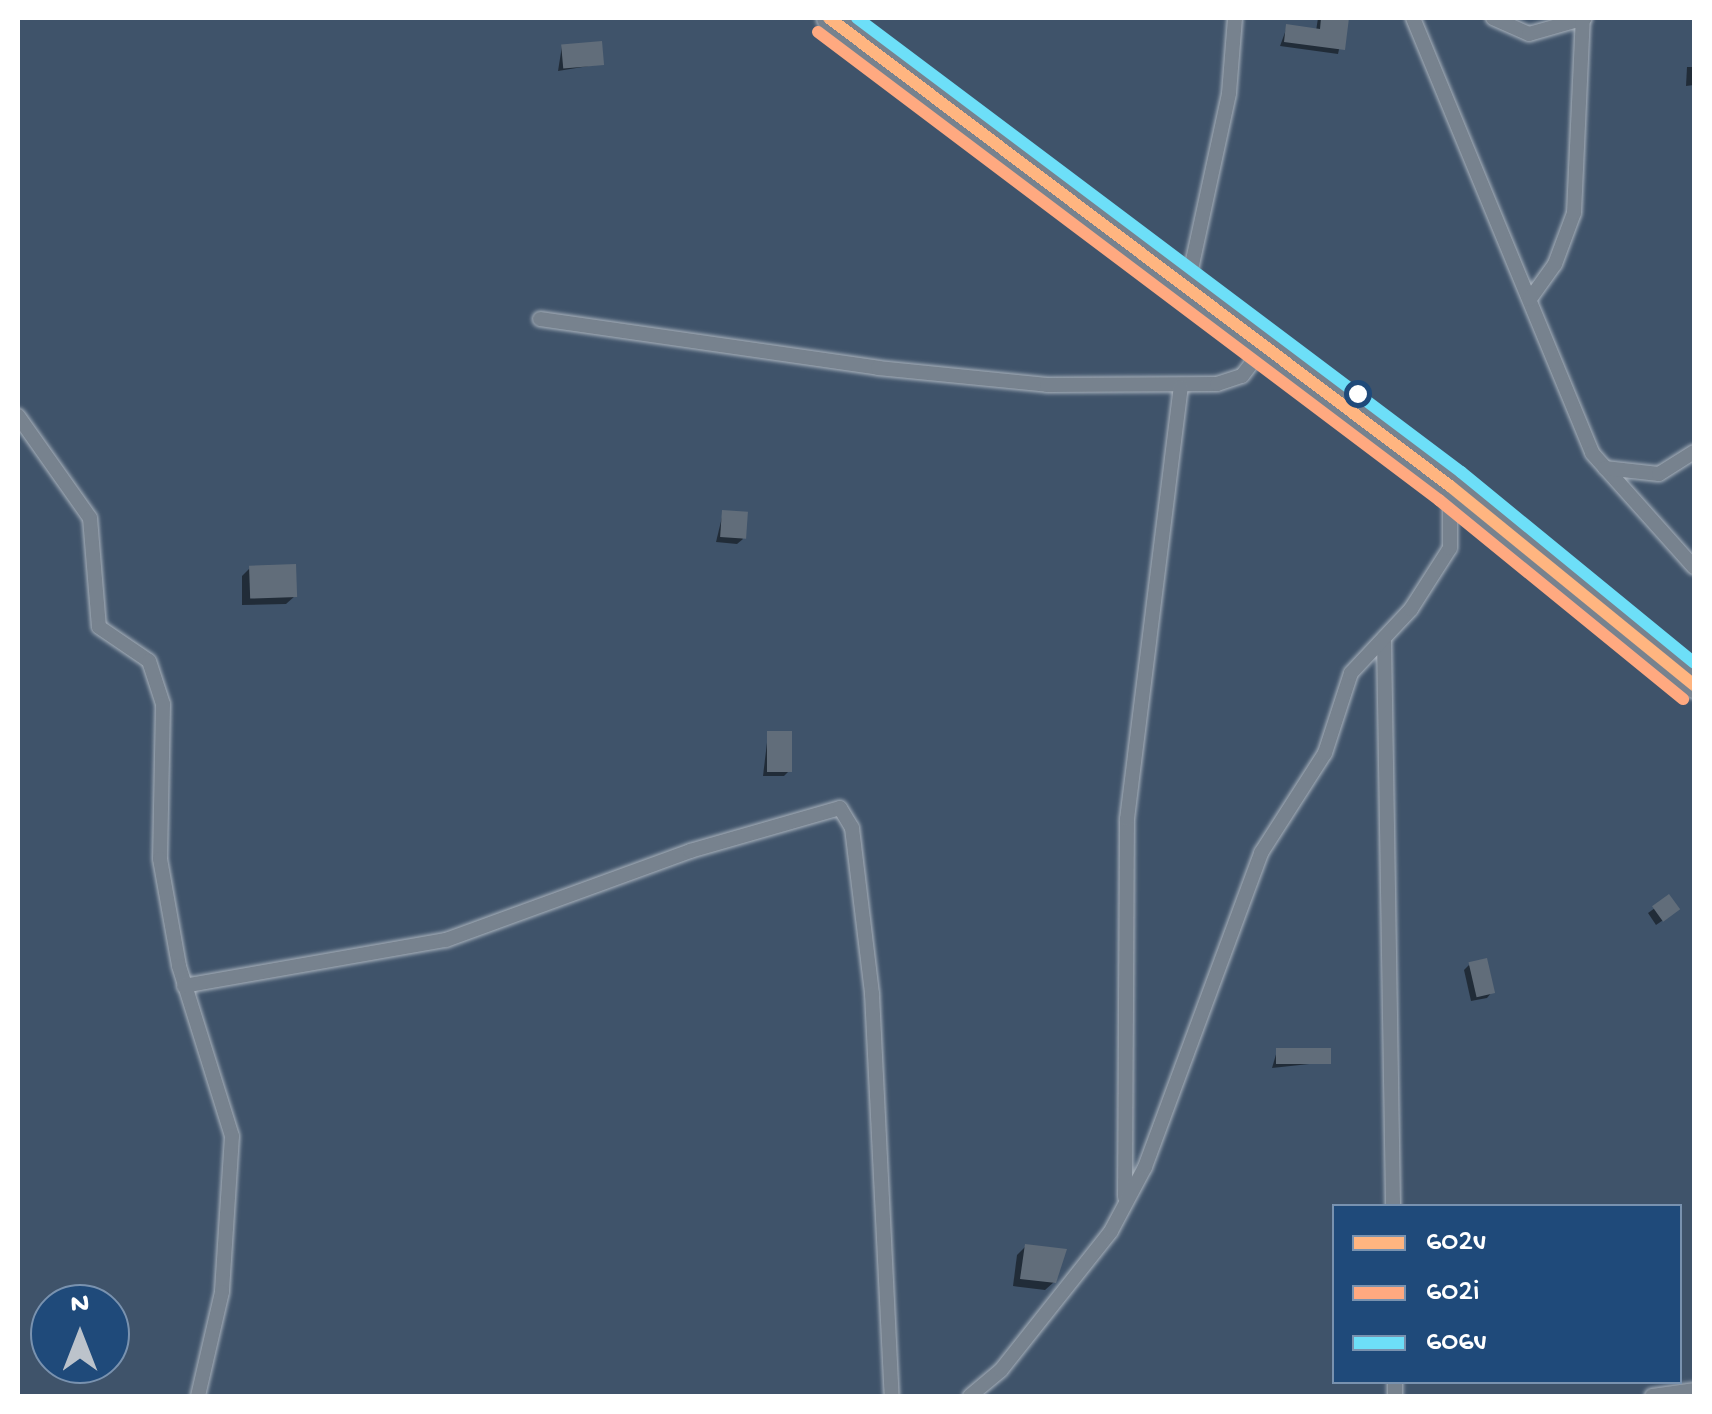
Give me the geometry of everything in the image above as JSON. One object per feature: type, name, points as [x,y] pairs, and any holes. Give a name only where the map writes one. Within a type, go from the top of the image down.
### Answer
[{"type":"highway","points":[[829,18],[1450,486],[1694,685]]},
{"type":"street","points":[[1186,288],[1229,94],[1235,18]]},
{"type":"street","points":[[1413,18],[1582,431],[1604,467],[1694,567]]},
{"type":"street","points":[[1494,18],[1529,34],[1584,18],[1574,212],[1560,253],[1530,299]]},
{"type":"street","points":[[540,319],[878,368],[1047,385],[1181,387],[1230,382],[1266,346]]},
{"type":"street","points":[[1125,1203],[1127,819],[1181,387]]},
{"type":"street","points":[[18,416],[90,518],[99,627],[149,661],[158,680],[164,730],[157,844],[184,986],[232,1136],[222,1292],[198,1396]]},
{"type":"street","points":[[1604,467],[1652,476],[1694,452]]},
{"type":"street","points":[[970,1396],[1001,1370],[1096,1252],[1145,1166],[1261,853],[1320,762],[1351,673],[1411,609],[1450,548],[1450,486]]},
{"type":"street","points":[[1384,638],[1392,1204]]},
{"type":"street","points":[[184,986],[446,940],[690,851],[840,808],[852,828],[872,994],[892,1396]]},
{"type":"street","points":[[1652,1396],[1694,1390]]},
{"type":"building","points":[[1321,18],[1349,18],[1345,50],[1284,42],[1286,24],[1320,29]]},
{"type":"building","points":[[602,41],[604,65],[563,68],[561,45]]},
{"type":"building","points":[[722,510],[748,512],[746,539],[720,537]]},
{"type":"building","points":[[296,564],[297,597],[250,599],[249,566]]},
{"type":"building","points":[[767,731],[792,731],[792,772],[767,772]]},
{"type":"building","points":[[1669,894],[1680,909],[1663,922],[1652,906]]},
{"type":"building","points":[[1487,958],[1495,993],[1477,997],[1468,962]]},
{"type":"building","points":[[1276,1048],[1331,1048],[1331,1064],[1276,1064]]},
{"type":"building","points":[[1025,1244],[1067,1249],[1056,1283],[1020,1279]]},
{"type":"transit line","name":"602v","points":[[829,18],[1450,486],[1694,685]]},
{"type":"transit line","name":"606v","points":[[857,18],[1461,472],[1694,663]]},
{"type":"transit line","name":"602i","points":[[818,32],[1439,500],[1683,699]]}]
